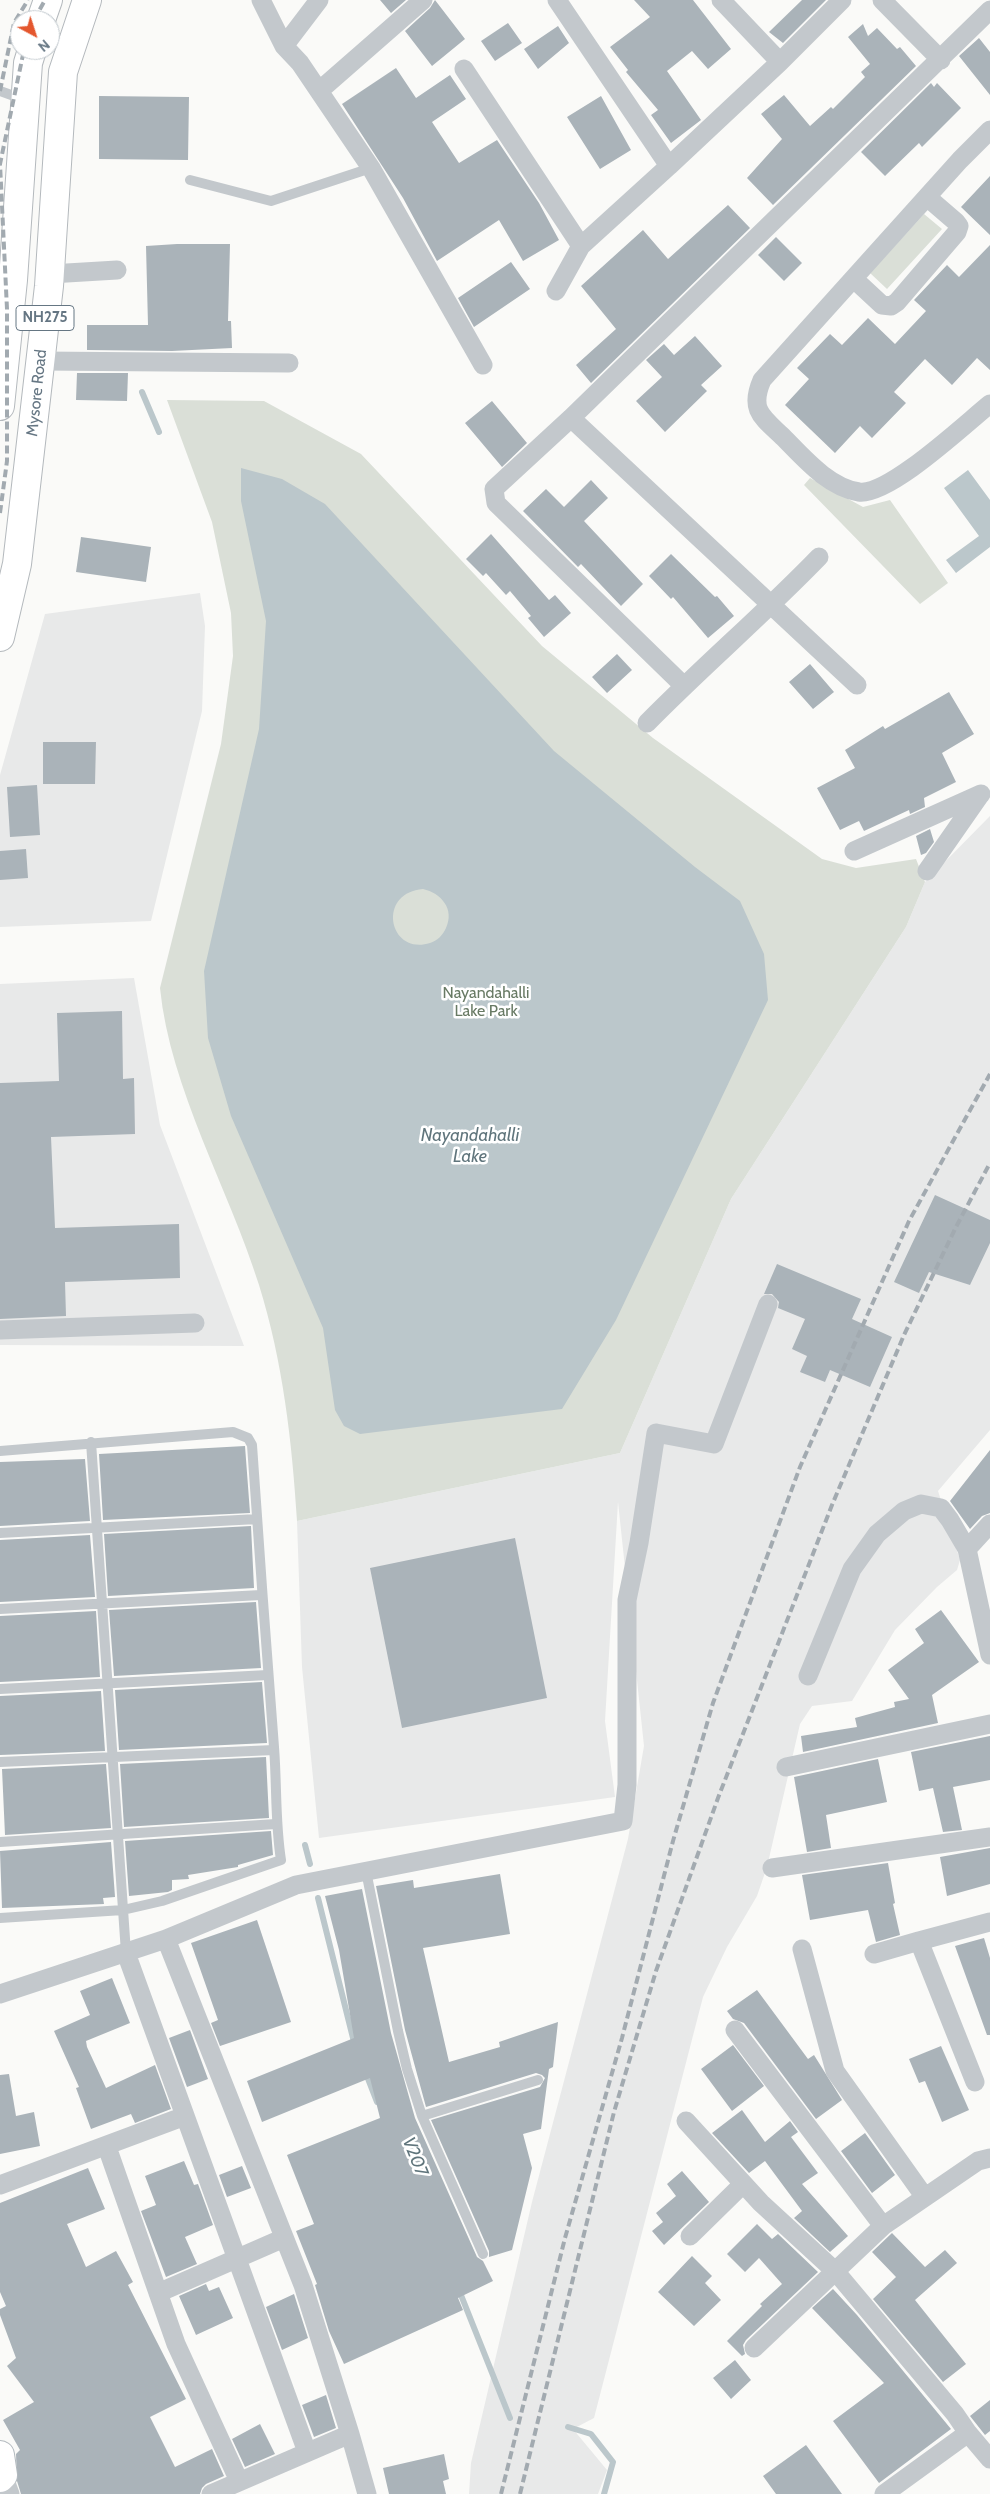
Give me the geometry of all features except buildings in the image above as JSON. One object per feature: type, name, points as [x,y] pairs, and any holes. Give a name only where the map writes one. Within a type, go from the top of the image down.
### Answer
[{"type":"highway","name":"Mysore Road","points":[[0,637],[9,562],[40,361],[50,274],[63,72],[86,0]]},
{"type":"highway","points":[[0,406],[13,280],[29,60]]},
{"type":"street","points":[[261,0],[284,46],[300,63],[371,168],[483,366]]},
{"type":"street","points":[[284,46],[318,0]]},
{"type":"street","points":[[319,91],[423,0]]},
{"type":"street","points":[[558,0],[669,166]]},
{"type":"street","points":[[721,0],[780,62]]},
{"type":"street","points":[[556,291],[581,246],[780,62],[842,0]]},
{"type":"street","points":[[882,0],[941,60]]},
{"type":"street","points":[[684,686],[496,503],[494,489],[571,418],[941,60],[990,10]]},
{"type":"street","points":[[464,69],[581,246]]},
{"type":"street","points":[[990,130],[927,196],[762,380],[756,398],[760,415],[815,469],[847,489],[861,492],[875,489],[901,476],[990,404]]},
{"type":"street","points":[[854,279],[882,304],[890,306],[897,302],[957,232],[959,226],[927,196]]},
{"type":"street","points":[[50,274],[116,270]]},
{"type":"street","points":[[40,361],[289,363]]},
{"type":"street","points":[[571,418],[857,685]]},
{"type":"street","points":[[647,724],[684,686],[771,606],[819,557]]},
{"type":"street","points":[[854,851],[985,790]]},
{"type":"street","points":[[927,870],[985,790]]},
{"type":"street","points":[[0,1994],[166,1939],[296,1885],[623,1822],[627,1785],[627,1600],[639,1543],[656,1433],[714,1444],[768,1304]]},
{"type":"street","points":[[0,1330],[196,1323]]},
{"type":"street","points":[[808,1676],[852,1569],[876,1534],[904,1511],[921,1504],[941,1508],[967,1549],[990,1655]]},
{"type":"street","points":[[967,1549],[990,1524]]},
{"type":"street","points":[[786,1767],[990,1724]]},
{"type":"street","points":[[772,1868],[990,1837]]},
{"type":"street","points":[[874,1954],[990,1922]]},
{"type":"street","points":[[166,1939],[303,2285],[367,2494]]},
{"type":"street","points":[[919,1941],[975,2082]]},
{"type":"street","points":[[802,1949],[835,2071],[924,2196]]},
{"type":"street","points":[[126,1953],[307,2452]]},
{"type":"street","points":[[735,2030],[883,2226]]},
{"type":"street","points":[[0,2185],[107,2147],[186,2116]]},
{"type":"street","points":[[686,2121],[761,2203],[836,2272],[956,2414],[968,2433],[990,2460]]},
{"type":"street","points":[[107,2147],[176,2344],[239,2481]]},
{"type":"street","points":[[754,2348],[883,2226],[924,2196],[978,2161],[990,2158]]},
{"type":"street","points":[[690,2236],[743,2184]]},
{"type":"street","points":[[158,2293],[284,2238]]},
{"type":"street","points":[[884,2494],[968,2433]]},
{"type":"street","points":[[211,2494],[350,2434]]},
{"type":"lane","points":[[0,90],[25,100]]},
{"type":"lane","points":[[190,180],[271,201],[371,168]]},
{"type":"lane","points":[[0,1451],[90,1442],[233,1432],[241,1434],[252,1445],[261,1595],[274,1750],[276,1824],[281,1860],[162,1901],[123,1910],[0,1918]]},
{"type":"lane","points":[[90,1442],[126,1953]]},
{"type":"lane","points":[[0,1532],[257,1519]]},
{"type":"lane","points":[[0,1609],[261,1595]]},
{"type":"lane","points":[[0,1689],[268,1675]]},
{"type":"lane","points":[[0,1762],[274,1750]]},
{"type":"lane","points":[[0,1842],[276,1824]]},
{"type":"lane","points":[[366,1871],[398,2032],[422,2116],[484,2254]]},
{"type":"lane","points":[[422,2116],[538,2080]]},
{"type":"shaded area","points":[[200,593],[205,626],[202,711],[151,921],[0,927],[0,775],[45,614]]},
{"type":"shaded area","points":[[990,816],[990,1430],[938,1491],[960,1560],[957,1570],[937,1587],[895,1630],[852,1701],[812,1706],[800,1724],[767,1867],[757,1896],[727,1947],[703,1997],[594,2418],[573,2429],[607,2470],[598,2494],[469,2494],[471,2463],[532,2202],[628,1839],[644,1746],[618,1502],[605,1721],[615,1797],[319,1838],[302,1667],[297,1521],[620,1453],[731,1199],[906,927],[925,882]]},
{"type":"shaded area","points":[[134,978],[160,1125],[244,1346],[0,1345],[0,984]]},
{"type":"green space","points":[[924,214],[942,229],[887,289],[870,273]]},
{"type":"green space","name":"Nayandahalli Lake","points":[[167,400],[264,401],[361,454],[542,646],[653,738],[822,859],[856,868],[916,859],[925,882],[906,927],[731,1199],[620,1453],[297,1521],[285,1402],[267,1314],[247,1249],[202,1138],[175,1064],[160,988],[221,744],[233,656],[231,613],[212,522]]},
{"type":"green space","points":[[810,478],[863,507],[890,500],[948,583],[920,604],[804,485]]},
{"type":"water","name":"Nayandahalli Lake","points":[[241,468],[282,479],[325,504],[554,751],[695,867],[740,901],[764,954],[768,1000],[616,1320],[562,1409],[360,1434],[344,1426],[335,1410],[323,1328],[231,1116],[208,1038],[204,971],[259,729],[266,621],[241,501]],"holes":[[[423,889],[441,898],[447,908],[449,914],[445,931],[430,943],[416,945],[405,941],[397,933],[394,922],[394,911],[398,901],[408,893]]]},
{"type":"water","points":[[968,470],[990,500],[990,547],[956,573],[946,560],[979,536],[944,488]]},
{"type":"waterway","name":"V207","points":[[142,392],[159,432]]},
{"type":"waterway","name":"V207","points":[[305,1845],[310,1864]]},
{"type":"waterway","name":"V207","points":[[318,1898],[355,2046]]},
{"type":"waterway","name":"V207","points":[[365,2071],[377,2102]]},
{"type":"waterway","name":"V207","points":[[459,2290],[510,2418]]},
{"type":"waterway","name":"V207","points":[[568,2427],[591,2434],[613,2462],[604,2494]]},
{"type":"railway","points":[[0,91],[14,23],[28,0]]},
{"type":"railway","points":[[40,10],[45,0]]},
{"type":"railway","points":[[0,513],[7,461],[7,309],[0,164],[22,60]]},
{"type":"railway","points":[[501,2494],[565,2238],[622,2038],[673,1841],[713,1703],[800,1467],[909,1221],[990,1074]]},
{"type":"railway","points":[[520,2494],[614,2112],[656,1971],[718,1798],[832,1505],[904,1335],[956,1227],[990,1163]]},
{"type":"park label","name":"Nayandahalli Lake Park","points":[[486,1002]]}]
